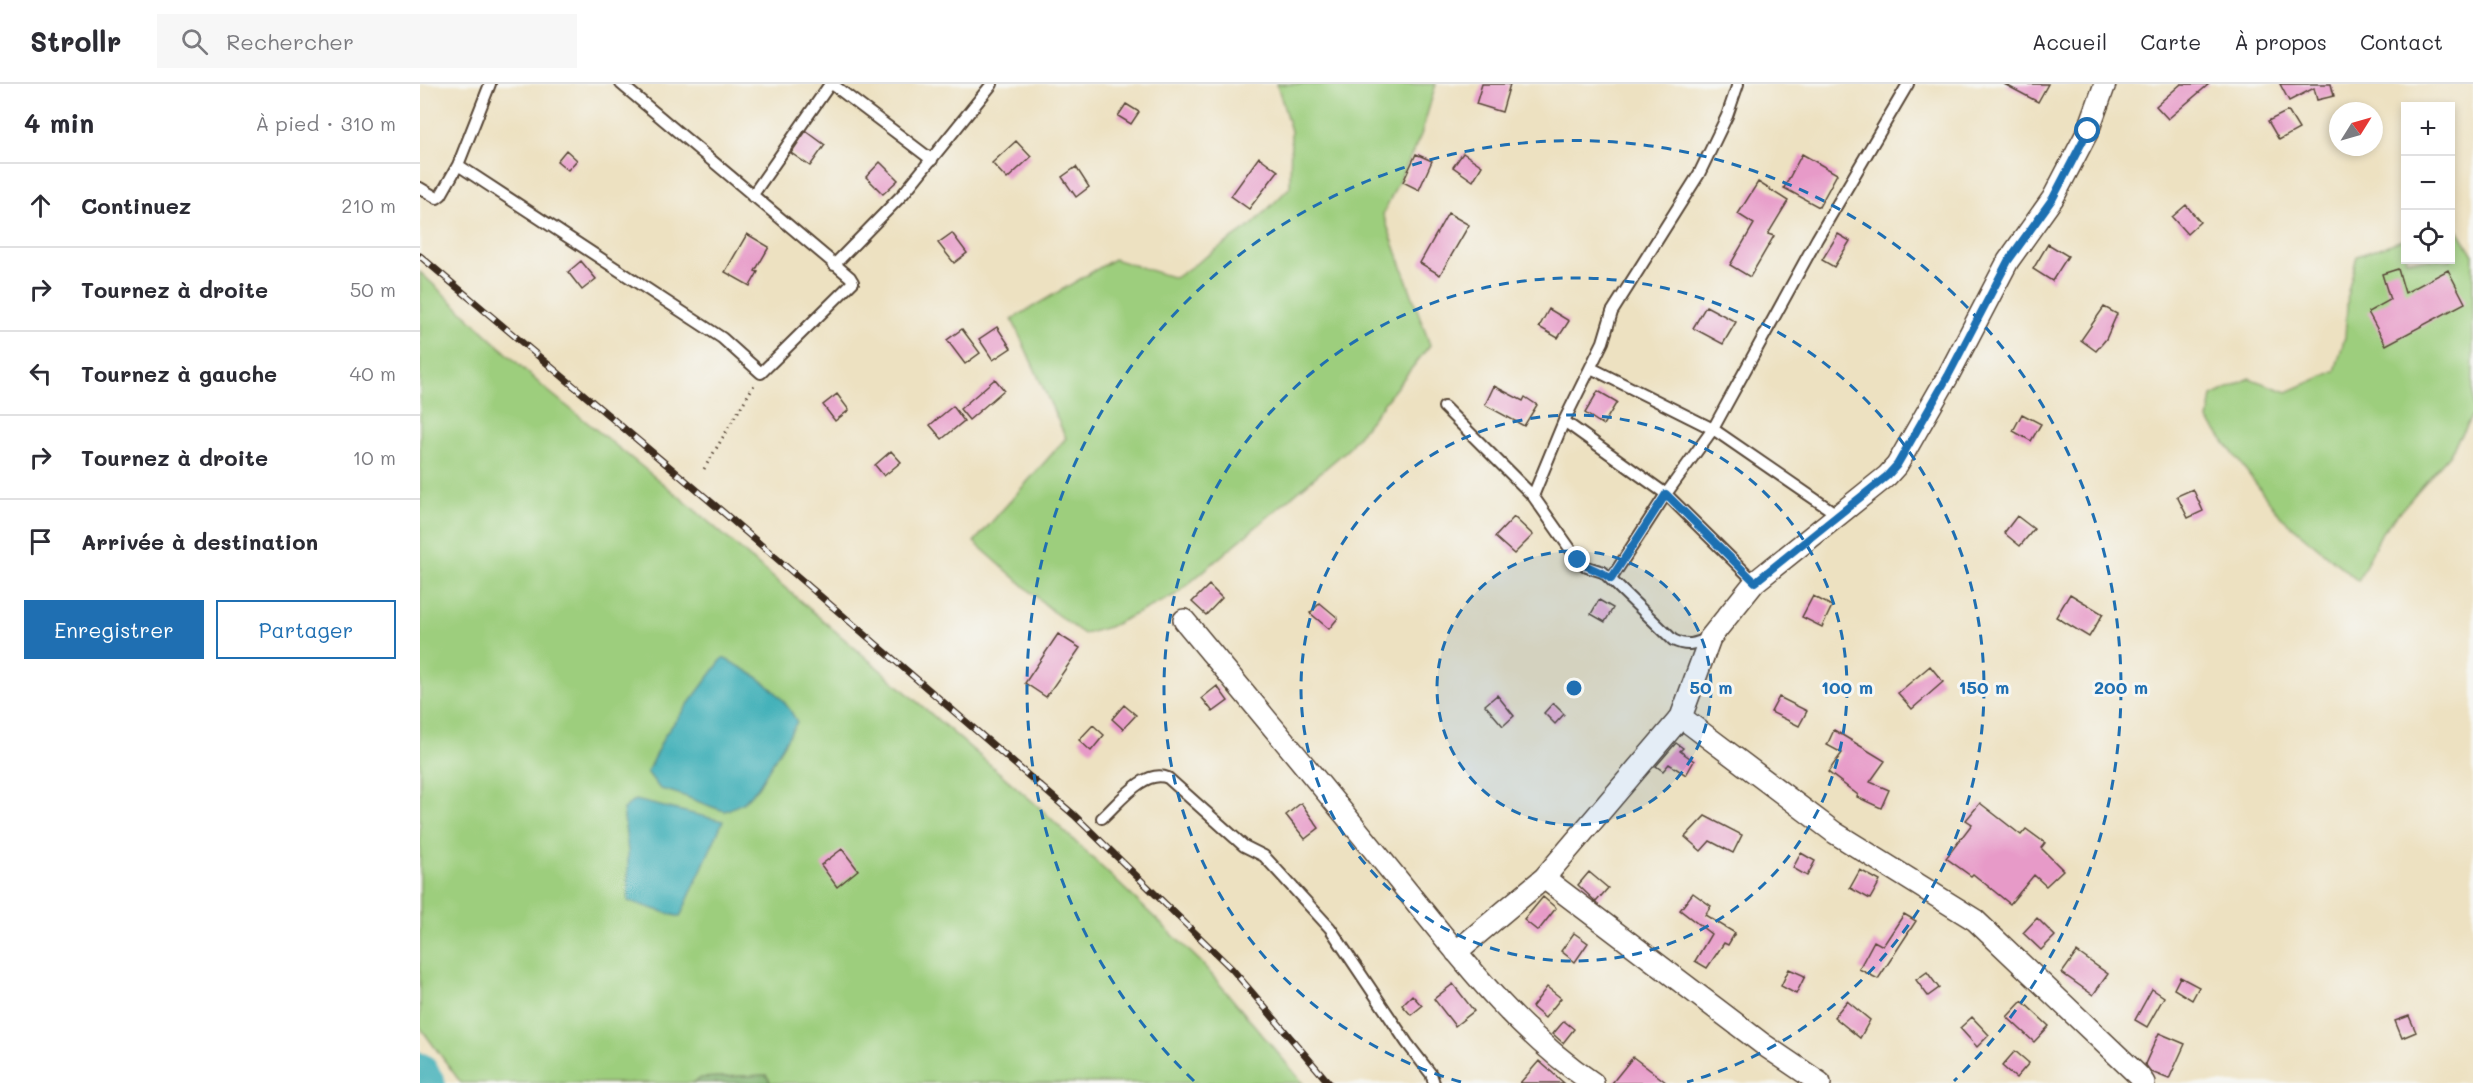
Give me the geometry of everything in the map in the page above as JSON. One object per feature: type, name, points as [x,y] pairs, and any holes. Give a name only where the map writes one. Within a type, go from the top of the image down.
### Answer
[{"type":"street","points":[[1456,952],[1544,878],[1681,717],[1710,638],[1755,582],[1887,476],[1897,465],[1948,376],[2008,261],[2053,198],[2088,131],[2105,84]]},
{"type":"street","points":[[1184,621],[1456,952],[1511,1014],[1546,1047],[1593,1083]]},
{"type":"street","points":[[1681,717],[1835,833],[1975,920],[2144,1083]]},
{"type":"street","points":[[1544,878],[1755,1039],[1820,1083]]},
{"type":"lane","points":[[420,188],[437,198],[440,197],[458,165],[490,84]]},
{"type":"lane","points":[[752,196],[831,84],[932,160]]},
{"type":"lane","points":[[834,265],[904,193],[992,84]]},
{"type":"lane","points":[[1533,496],[1564,421],[1603,342],[1612,312],[1699,174],[1727,116],[1738,84]]},
{"type":"lane","points":[[1611,579],[1666,494],[1713,429],[1817,239],[1908,84]]},
{"type":"lane","points":[[458,165],[722,338],[761,373],[853,282],[628,86]]},
{"type":"lane","points":[[1591,368],[1713,429],[1838,515]]},
{"type":"lane","points":[[1444,407],[1533,496],[1578,560],[1587,567],[1603,572],[1673,640],[1693,645],[1710,638]]},
{"type":"lane","points":[[1564,421],[1666,494],[1755,582]]},
{"type":"lane","points":[[1102,818],[1140,783],[1155,776],[1168,778],[1244,846],[1264,856],[1330,928],[1407,1043],[1431,1074],[1434,1083]]},
{"type":"path","points":[[704,469],[761,373]]},
{"type":"green space","points":[[1277,84],[1436,84],[1421,135],[1383,214],[1430,345],[1347,450],[1175,595],[1109,627],[1084,634],[1056,614],[974,542],[1066,438],[1012,319],[1114,259],[1175,278],[1252,225],[1290,187],[1291,131]]},
{"type":"green space","points":[[2455,225],[2473,255],[2473,414],[2449,455],[2382,532],[2358,581],[2281,517],[2208,420],[2212,396],[2249,378],[2287,392],[2335,371],[2345,337],[2348,291],[2357,256],[2401,240],[2401,264],[2455,264]]},
{"type":"green space","points":[[420,272],[542,386],[682,499],[1039,807],[1201,962],[1303,1083],[771,1083],[766,1075],[701,1078],[693,1083],[461,1083],[420,1027]]},
{"type":"green space","points":[[766,1075],[771,1083],[693,1083],[701,1078]]},
{"type":"water","points":[[723,658],[746,670],[775,691],[797,722],[758,787],[743,803],[725,811],[660,789],[647,772],[665,735]]},
{"type":"water","points":[[635,800],[723,821],[680,917],[628,901],[628,852],[623,809]]},
{"type":"building","points":[[1482,84],[1510,84],[1502,112],[1476,104]]},
{"type":"building","points":[[2004,84],[2048,84],[2038,102]]},
{"type":"building","points":[[2181,84],[2209,84],[2168,119],[2156,106]]},
{"type":"building","points":[[2280,84],[2331,84],[2334,96],[2317,100],[2314,88],[2289,101]]},
{"type":"building","points":[[1126,104],[1139,112],[1131,124],[1118,116]]},
{"type":"building","points":[[2288,111],[2299,129],[2279,140],[2268,121]]},
{"type":"building","points":[[806,131],[825,145],[810,166],[791,153]]},
{"type":"building","points":[[1016,141],[1031,157],[1007,179],[992,163]]},
{"type":"building","points":[[566,150],[577,160],[568,170],[557,161]]},
{"type":"building","points":[[1463,153],[1482,166],[1473,181],[1453,167]]},
{"type":"building","points":[[1416,154],[1432,161],[1419,190],[1403,182]]},
{"type":"building","points":[[1802,154],[1837,174],[1819,207],[1784,188]]},
{"type":"building","points":[[1259,157],[1278,171],[1249,209],[1231,196]]},
{"type":"building","points":[[880,162],[898,180],[883,194],[866,177]]},
{"type":"building","points":[[1076,167],[1089,187],[1076,197],[1062,177]]},
{"type":"building","points":[[1758,182],[1788,201],[1768,234],[1774,236],[1750,277],[1730,265],[1754,224],[1738,214]]},
{"type":"building","points":[[2186,205],[2200,222],[2187,234],[2172,217]]},
{"type":"building","points":[[1448,213],[1469,225],[1440,275],[1420,263]]},
{"type":"building","points":[[952,233],[967,253],[954,263],[938,243]]},
{"type":"building","points":[[747,234],[769,247],[755,271],[758,272],[750,286],[725,272]]},
{"type":"building","points":[[1838,234],[1850,241],[1834,267],[1822,260]]},
{"type":"building","points":[[2048,244],[2068,256],[2052,281],[2033,269]]},
{"type":"building","points":[[581,261],[596,279],[582,290],[568,272]]},
{"type":"building","points":[[2398,269],[2405,293],[2448,270],[2465,303],[2386,345],[2368,312],[2390,300],[2382,274]]},
{"type":"building","points":[[1706,306],[1736,322],[1723,344],[1693,328]]},
{"type":"building","points":[[2104,307],[2117,314],[2106,339],[2096,351],[2081,340]]},
{"type":"building","points":[[1549,309],[1569,321],[1558,338],[1539,327]]},
{"type":"building","points":[[997,327],[1011,348],[993,360],[979,339]]},
{"type":"building","points":[[962,329],[980,353],[965,364],[947,340]]},
{"type":"building","points":[[995,379],[1004,390],[969,420],[960,409]]},
{"type":"building","points":[[1494,386],[1523,401],[1525,397],[1537,405],[1524,426],[1485,405]]},
{"type":"building","points":[[1598,391],[1617,402],[1603,425],[1585,413]]},
{"type":"building","points":[[837,394],[849,410],[835,421],[823,405]]},
{"type":"building","points":[[953,406],[964,421],[942,439],[930,425]]},
{"type":"building","points":[[2022,414],[2041,424],[2031,441],[2013,431]]},
{"type":"building","points":[[891,451],[901,462],[884,476],[875,465]]},
{"type":"building","points":[[2193,489],[2203,511],[2188,518],[2177,496]]},
{"type":"building","points":[[2017,516],[2034,529],[2020,546],[2004,533]]},
{"type":"building","points":[[1514,517],[1533,535],[1514,554],[1495,537]]},
{"type":"building","points":[[1209,585],[1222,598],[1206,615],[1192,602]]},
{"type":"building","points":[[2070,594],[2103,614],[2089,637],[2056,617]]},
{"type":"building","points":[[1813,596],[1832,606],[1822,627],[1802,617]]},
{"type":"building","points":[[1599,600],[1613,608],[1605,622],[1591,614]]},
{"type":"building","points":[[1320,603],[1338,618],[1329,629],[1310,613]]},
{"type":"building","points":[[1058,634],[1080,648],[1046,697],[1025,683]]},
{"type":"building","points":[[1930,666],[1943,682],[1912,709],[1898,693]]},
{"type":"building","points":[[1217,686],[1228,701],[1213,712],[1202,698]]},
{"type":"building","points":[[1497,695],[1514,716],[1503,726],[1485,705]]},
{"type":"building","points":[[1779,697],[1807,711],[1799,726],[1771,712]]},
{"type":"building","points":[[1553,703],[1564,714],[1555,724],[1544,713]]},
{"type":"building","points":[[1124,705],[1136,715],[1123,729],[1112,719]]},
{"type":"building","points":[[1093,725],[1104,735],[1091,751],[1079,740]]},
{"type":"building","points":[[1834,730],[1885,761],[1870,782],[1889,790],[1881,808],[1857,797],[1858,795],[1828,772],[1842,753],[1827,745]]},
{"type":"building","points":[[1676,743],[1683,748],[1680,751],[1694,761],[1686,775],[1669,764],[1663,771],[1656,766]]},
{"type":"building","points":[[1301,803],[1319,828],[1305,839],[1286,815]]},
{"type":"building","points":[[1980,803],[2021,835],[2026,829],[2045,843],[2041,848],[2063,870],[2046,886],[2034,875],[2010,904],[1973,874],[1971,876],[1946,858],[1972,824],[1966,820]]},
{"type":"building","points":[[1705,816],[1742,835],[1733,853],[1710,841],[1701,851],[1685,837]]},
{"type":"building","points":[[842,849],[858,870],[837,887],[821,865]]},
{"type":"building","points":[[1801,853],[1815,861],[1807,876],[1793,868]]},
{"type":"building","points":[[1860,870],[1880,881],[1870,899],[1850,888]]},
{"type":"building","points":[[1589,872],[1608,888],[1596,902],[1578,885]]},
{"type":"building","points":[[1693,893],[1711,906],[1705,915],[1735,933],[1728,945],[1724,943],[1707,968],[1695,961],[1711,934],[1680,910]]},
{"type":"building","points":[[1543,897],[1556,908],[1538,931],[1524,920]]},
{"type":"building","points":[[1904,914],[1916,921],[1878,979],[1859,969],[1874,941],[1883,946]]},
{"type":"building","points":[[2037,918],[2055,936],[2041,950],[2023,933]]},
{"type":"building","points":[[1574,933],[1588,943],[1575,962],[1561,951]]},
{"type":"building","points":[[2077,952],[2108,974],[2093,995],[2062,973]]},
{"type":"building","points":[[1789,969],[1805,976],[1796,994],[1781,986]]},
{"type":"building","points":[[1927,972],[1939,988],[1928,996],[1916,980]]},
{"type":"building","points":[[2180,977],[2199,987],[2192,1000],[2174,989]]},
{"type":"building","points":[[1453,984],[1474,1011],[1455,1026],[1434,999]]},
{"type":"building","points":[[1547,987],[1561,998],[1545,1018],[1532,1007]]},
{"type":"building","points":[[2152,989],[2164,997],[2147,1027],[2135,1020]]},
{"type":"building","points":[[1412,995],[1422,1006],[1411,1015],[1402,1005]]},
{"type":"building","points":[[1847,1001],[1870,1020],[1860,1038],[1834,1017]]},
{"type":"building","points":[[2022,1001],[2049,1026],[2034,1042],[2007,1017]]},
{"type":"building","points":[[2409,1016],[2416,1032],[2402,1038],[2395,1021]]},
{"type":"building","points":[[1972,1017],[1989,1035],[1977,1047],[1960,1028]]},
{"type":"building","points":[[1564,1021],[1574,1029],[1563,1043],[1553,1034]]},
{"type":"building","points":[[2159,1033],[2185,1044],[2169,1079],[2151,1072],[2145,1064]]},
{"type":"building","points":[[2015,1051],[2029,1063],[2016,1078],[2002,1066]]},
{"type":"building","points":[[1633,1057],[1667,1083],[1612,1083]]},
{"type":"building","points":[[1539,1061],[1564,1083],[1520,1083]]},
{"type":"waterway","points":[[420,1069],[429,1083]]},
{"type":"railway","points":[[420,256],[724,513],[1074,815],[1232,969],[1329,1083]]},
{"type":"route","points":[[1578,560],[1587,567],[1603,572],[1611,579],[1666,494],[1755,582],[1887,476],[1897,465],[1948,376],[2008,261],[2053,198],[2088,131]]}]
